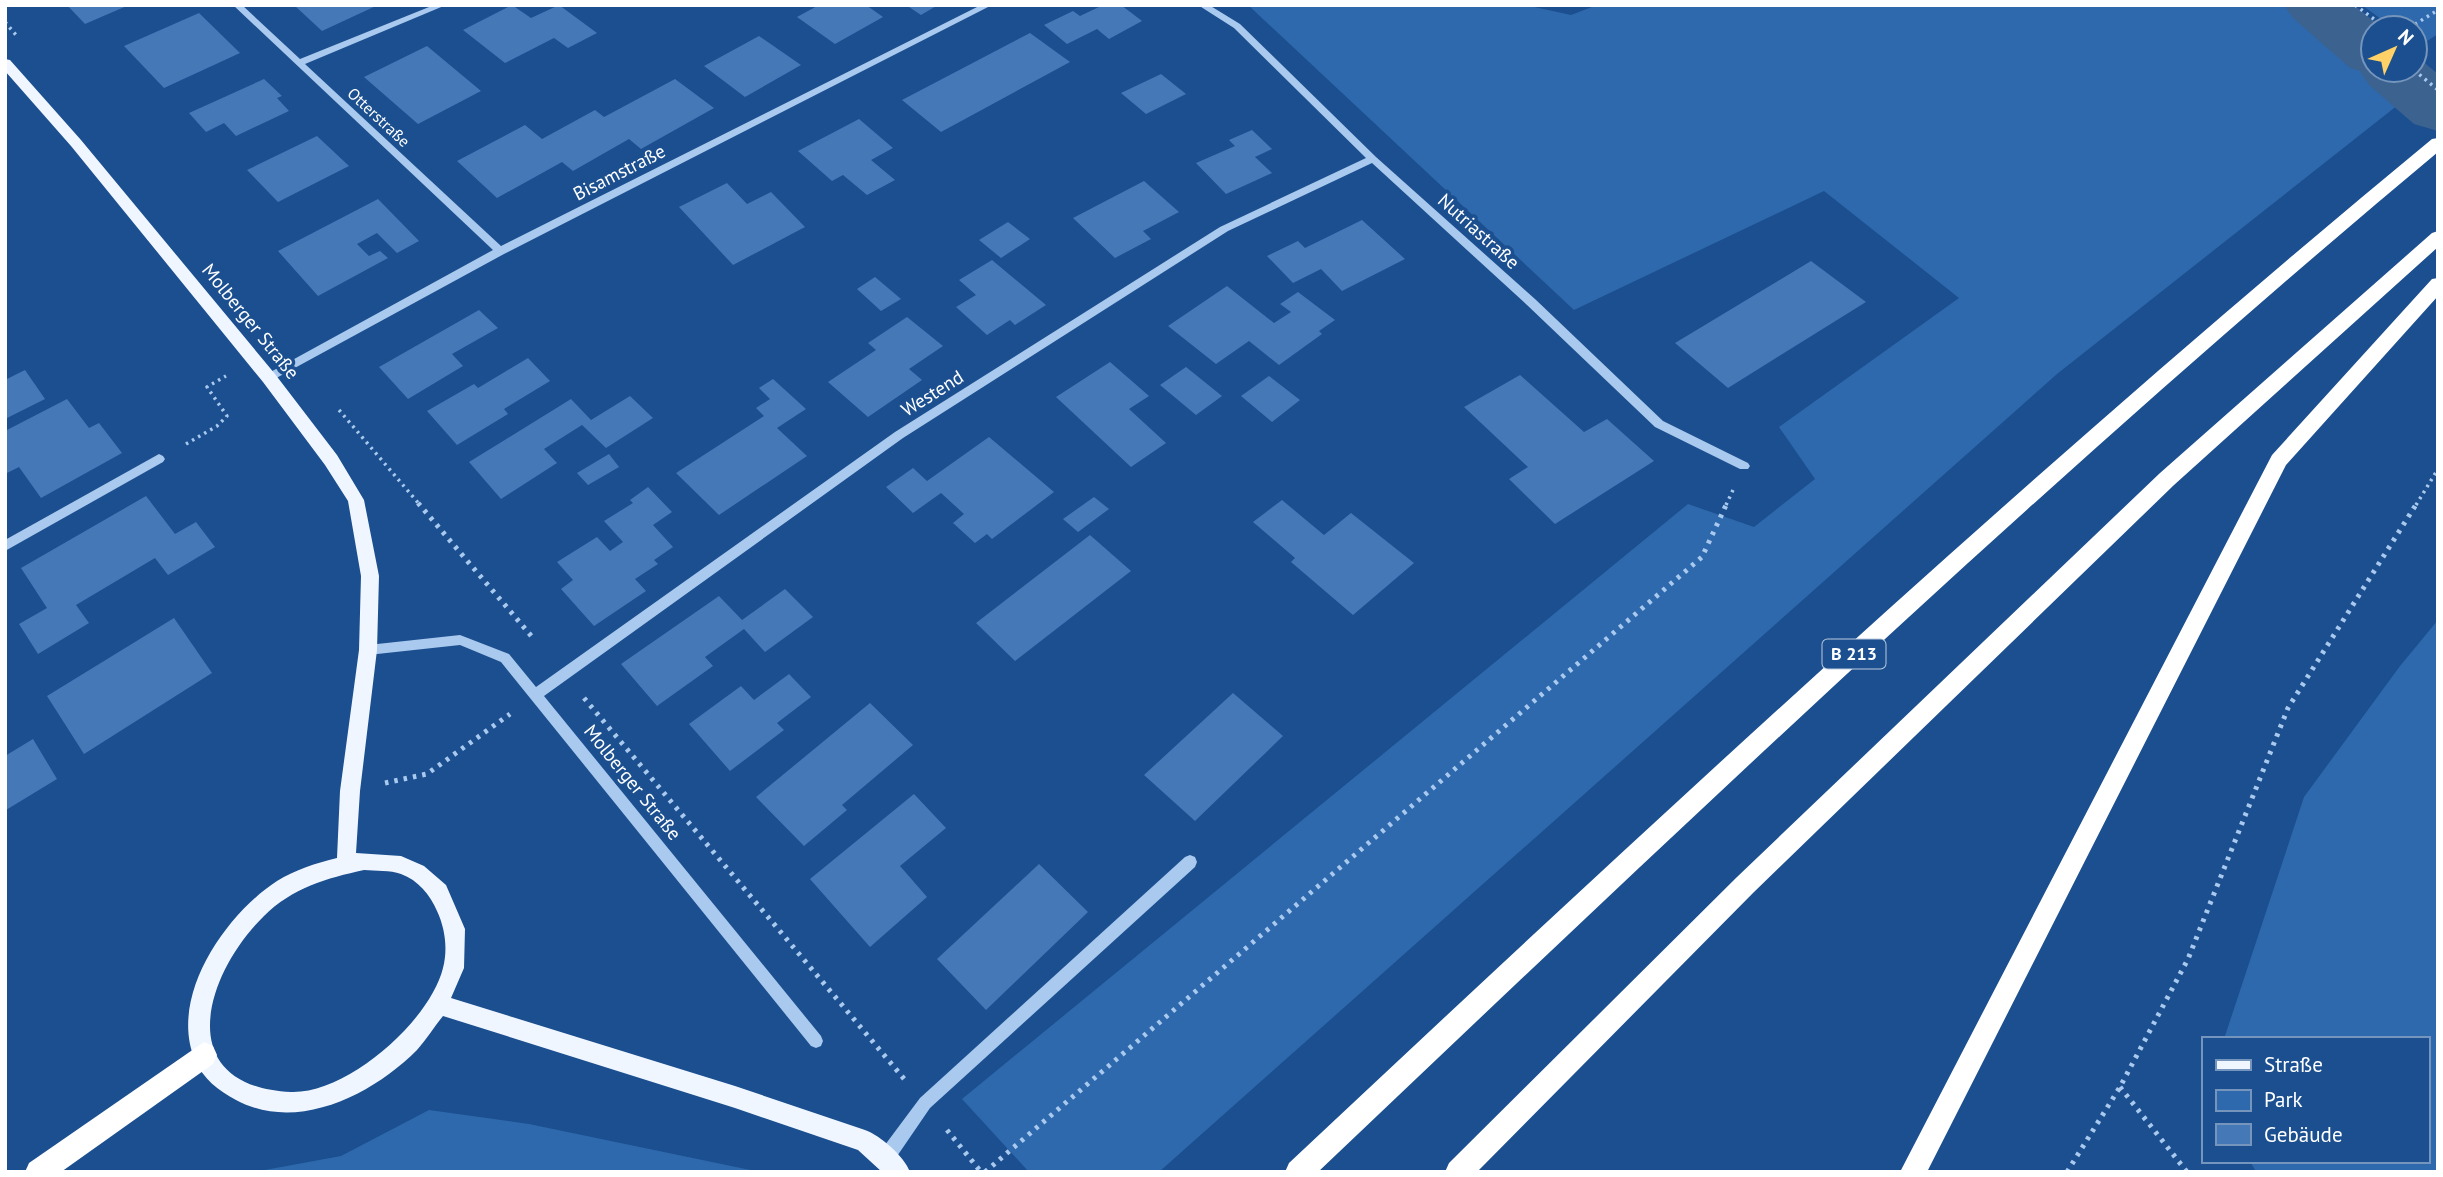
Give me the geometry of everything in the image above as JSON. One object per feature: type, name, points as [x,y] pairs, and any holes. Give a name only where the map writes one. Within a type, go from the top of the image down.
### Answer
[{"type":"highway","name":"B 213","points":[[1298,1172],[1673,819],[2089,438],[2432,148]]},
{"type":"highway","points":[[1458,1172],[1745,884],[2167,479],[2438,237]]},
{"type":"highway","points":[[1913,1172],[2279,460],[2438,284]]},
{"type":"highway","points":[[38,1172],[205,1055]]},
{"type":"main road","name":"Molberger Straße","points":[[5,63],[76,143],[269,378],[331,460],[356,500],[370,576],[368,650],[350,791],[346,865]]},
{"type":"main road","points":[[364,861],[400,865],[429,880],[449,906],[456,940],[450,978],[437,1004],[430,1018],[398,1056],[357,1084],[312,1101],[269,1103],[232,1091],[208,1066],[197,1031],[202,992],[219,953],[247,916],[283,888],[324,869],[364,861]]},
{"type":"main road","points":[[437,1004],[735,1097],[865,1141],[892,1166]]},
{"type":"street","name":"Otterstraße","points":[[237,5],[500,251]]},
{"type":"street","points":[[299,63],[442,5]]},
{"type":"street","name":"Bisamstraße","points":[[269,378],[500,251],[988,5]]},
{"type":"street","name":"Nutriastraße","points":[[1202,5],[1237,26],[1373,159],[1531,302],[1659,424],[1744,466]]},
{"type":"street","name":"Westend","points":[[534,696],[899,435],[1224,229],[1373,159]]},
{"type":"street","points":[[5,546],[159,459]]},
{"type":"street","name":"Molberger Straße","points":[[368,650],[460,640],[505,658],[816,1041]]},
{"type":"street","points":[[892,1166],[925,1103],[1190,862]]},
{"type":"path","points":[[5,22],[23,43]]},
{"type":"path","points":[[159,459],[217,426],[227,416],[207,387],[254,361]]},
{"type":"path","points":[[298,362],[983,1172],[1702,557],[1744,466]]},
{"type":"path","points":[[2067,1172],[2120,1087],[2188,959],[2288,708],[2438,470]]},
{"type":"path","points":[[350,791],[427,774],[534,696]]},
{"type":"path","points":[[2120,1087],[2186,1172]]},
{"type":"green space","points":[[1248,5],[1525,5],[1571,15],[1597,5],[2284,5],[2359,66],[2359,84],[2382,84],[2403,101],[2057,374],[1159,1172],[1029,1172],[962,1099],[1688,504],[1754,527],[1815,479],[1779,427],[1959,298],[1824,191],[1574,310]]},
{"type":"green space","points":[[2362,5],[2438,5],[2438,34],[2429,40],[2429,14],[2374,14]]},
{"type":"green space","points":[[2438,620],[2438,1172],[2256,1172],[2251,1163],[2429,1163],[2429,1037],[2225,1037],[2304,797],[2400,666]]},
{"type":"green space","points":[[429,1110],[529,1124],[760,1172],[254,1172],[341,1156]]},
{"type":"building","points":[[67,5],[129,5],[85,24]]},
{"type":"building","points":[[294,5],[378,5],[322,31]]},
{"type":"building","points":[[512,5],[531,18],[559,5],[597,33],[568,48],[554,38],[505,63],[463,30]]},
{"type":"building","points":[[819,5],[866,5],[883,17],[835,44],[797,17]]},
{"type":"building","points":[[906,5],[938,5],[921,15]]},
{"type":"building","points":[[1103,5],[1121,5],[1142,21],[1109,39],[1097,29],[1067,44],[1044,25],[1073,11],[1080,16]]},
{"type":"building","points":[[199,13],[240,53],[164,88],[124,46]]},
{"type":"building","points":[[1030,33],[1070,62],[941,132],[902,100]]},
{"type":"building","points":[[759,36],[801,65],[745,97],[704,66]]},
{"type":"building","points":[[427,46],[481,91],[418,124],[364,77]]},
{"type":"building","points":[[1161,74],[1186,94],[1146,114],[1121,93]]},
{"type":"building","points":[[264,79],[282,96],[277,98],[289,111],[236,136],[224,123],[206,132],[189,113]]},
{"type":"building","points":[[675,79],[714,108],[641,149],[629,139],[573,171],[562,162],[497,198],[457,161],[525,125],[542,139],[595,110],[604,117]]},
{"type":"building","points":[[859,119],[893,148],[871,160],[895,180],[867,195],[843,175],[832,181],[798,151]]},
{"type":"building","points":[[1252,130],[1272,149],[1255,157],[1272,173],[1226,194],[1196,163],[1235,146],[1229,140]]},
{"type":"building","points":[[317,136],[349,166],[278,202],[247,170]]},
{"type":"building","points":[[1144,181],[1179,212],[1143,231],[1151,239],[1115,258],[1073,218]]},
{"type":"building","points":[[727,183],[747,204],[771,192],[805,227],[733,265],[679,207]]},
{"type":"building","points":[[378,199],[419,241],[397,253],[377,233],[357,244],[369,256],[380,251],[388,258],[318,296],[278,251]]},
{"type":"building","points":[[1362,220],[1405,259],[1342,291],[1321,269],[1293,283],[1267,256],[1298,241],[1305,248]]},
{"type":"building","points":[[1008,222],[1030,239],[1001,258],[979,240]]},
{"type":"building","points":[[992,260],[1046,305],[1015,325],[1010,320],[987,335],[956,307],[976,295],[959,280]]},
{"type":"building","points":[[1811,261],[1866,302],[1728,388],[1675,343]]},
{"type":"building","points":[[875,277],[901,299],[881,311],[857,289]]},
{"type":"building","points":[[1227,286],[1274,323],[1291,312],[1280,304],[1298,292],[1335,320],[1319,331],[1322,334],[1279,365],[1249,341],[1216,364],[1168,326]]},
{"type":"building","points":[[479,310],[498,328],[452,354],[463,366],[408,399],[379,367]]},
{"type":"building","points":[[907,317],[943,346],[909,369],[922,380],[868,417],[828,382],[876,350],[868,343]]},
{"type":"building","points":[[528,358],[550,381],[504,409],[508,414],[457,445],[427,411],[474,384],[478,388]]},
{"type":"building","points":[[1110,362],[1149,396],[1129,409],[1166,443],[1131,467],[1056,397]]},
{"type":"building","points":[[1186,367],[1222,396],[1196,415],[1160,385]]},
{"type":"building","points":[[25,370],[45,399],[5,419],[5,380]]},
{"type":"building","points":[[1520,375],[1584,432],[1607,419],[1654,461],[1555,524],[1509,479],[1528,467],[1464,407]]},
{"type":"building","points":[[1269,376],[1300,400],[1272,422],[1241,396]]},
{"type":"building","points":[[773,379],[806,409],[777,428],[807,456],[719,515],[676,473],[764,416],[756,408],[770,399],[759,388]]},
{"type":"building","points":[[630,396],[653,418],[606,448],[582,425],[544,449],[557,463],[501,499],[469,462],[571,399],[591,420]]},
{"type":"building","points":[[67,399],[89,428],[99,423],[122,453],[41,498],[19,467],[5,474],[5,431]]},
{"type":"building","points":[[989,437],[1054,492],[992,539],[987,534],[975,543],[953,523],[964,514],[941,493],[913,513],[886,487],[913,468],[927,481]]},
{"type":"building","points":[[609,454],[619,467],[588,485],[577,473]]},
{"type":"building","points":[[648,487],[672,512],[653,525],[673,547],[654,560],[658,564],[635,579],[646,591],[594,626],[561,589],[573,580],[557,562],[597,537],[610,551],[623,542],[604,521],[633,503],[630,500]]},
{"type":"building","points":[[146,496],[175,534],[196,522],[215,547],[168,575],[155,558],[76,605],[89,623],[38,654],[19,624],[47,608],[21,568]]},
{"type":"building","points":[[1094,497],[1109,509],[1078,532],[1063,519]]},
{"type":"building","points":[[1282,500],[1324,535],[1351,513],[1414,563],[1353,615],[1291,562],[1295,558],[1253,522]]},
{"type":"building","points":[[1090,535],[1131,571],[1015,661],[976,623]]},
{"type":"building","points":[[785,589],[813,617],[765,652],[744,629],[705,657],[713,666],[657,706],[621,664],[719,596],[742,620]]},
{"type":"building","points":[[174,618],[212,673],[84,754],[47,696]]},
{"type":"building","points":[[789,674],[811,697],[777,723],[784,730],[730,771],[689,724],[741,686],[754,700]]},
{"type":"building","points":[[1233,693],[1283,736],[1195,821],[1144,775]]},
{"type":"building","points":[[870,703],[913,745],[842,805],[847,810],[804,846],[756,797]]},
{"type":"building","points":[[33,739],[57,779],[6,810],[5,756]]},
{"type":"building","points":[[914,794],[946,828],[900,866],[927,897],[870,947],[810,879]]},
{"type":"building","points":[[1039,864],[1088,912],[986,1010],[937,959]]},
{"type":"waterway","points":[[2315,5],[2359,42]]},
{"type":"waterway","points":[[2409,84],[2438,109]]}]
